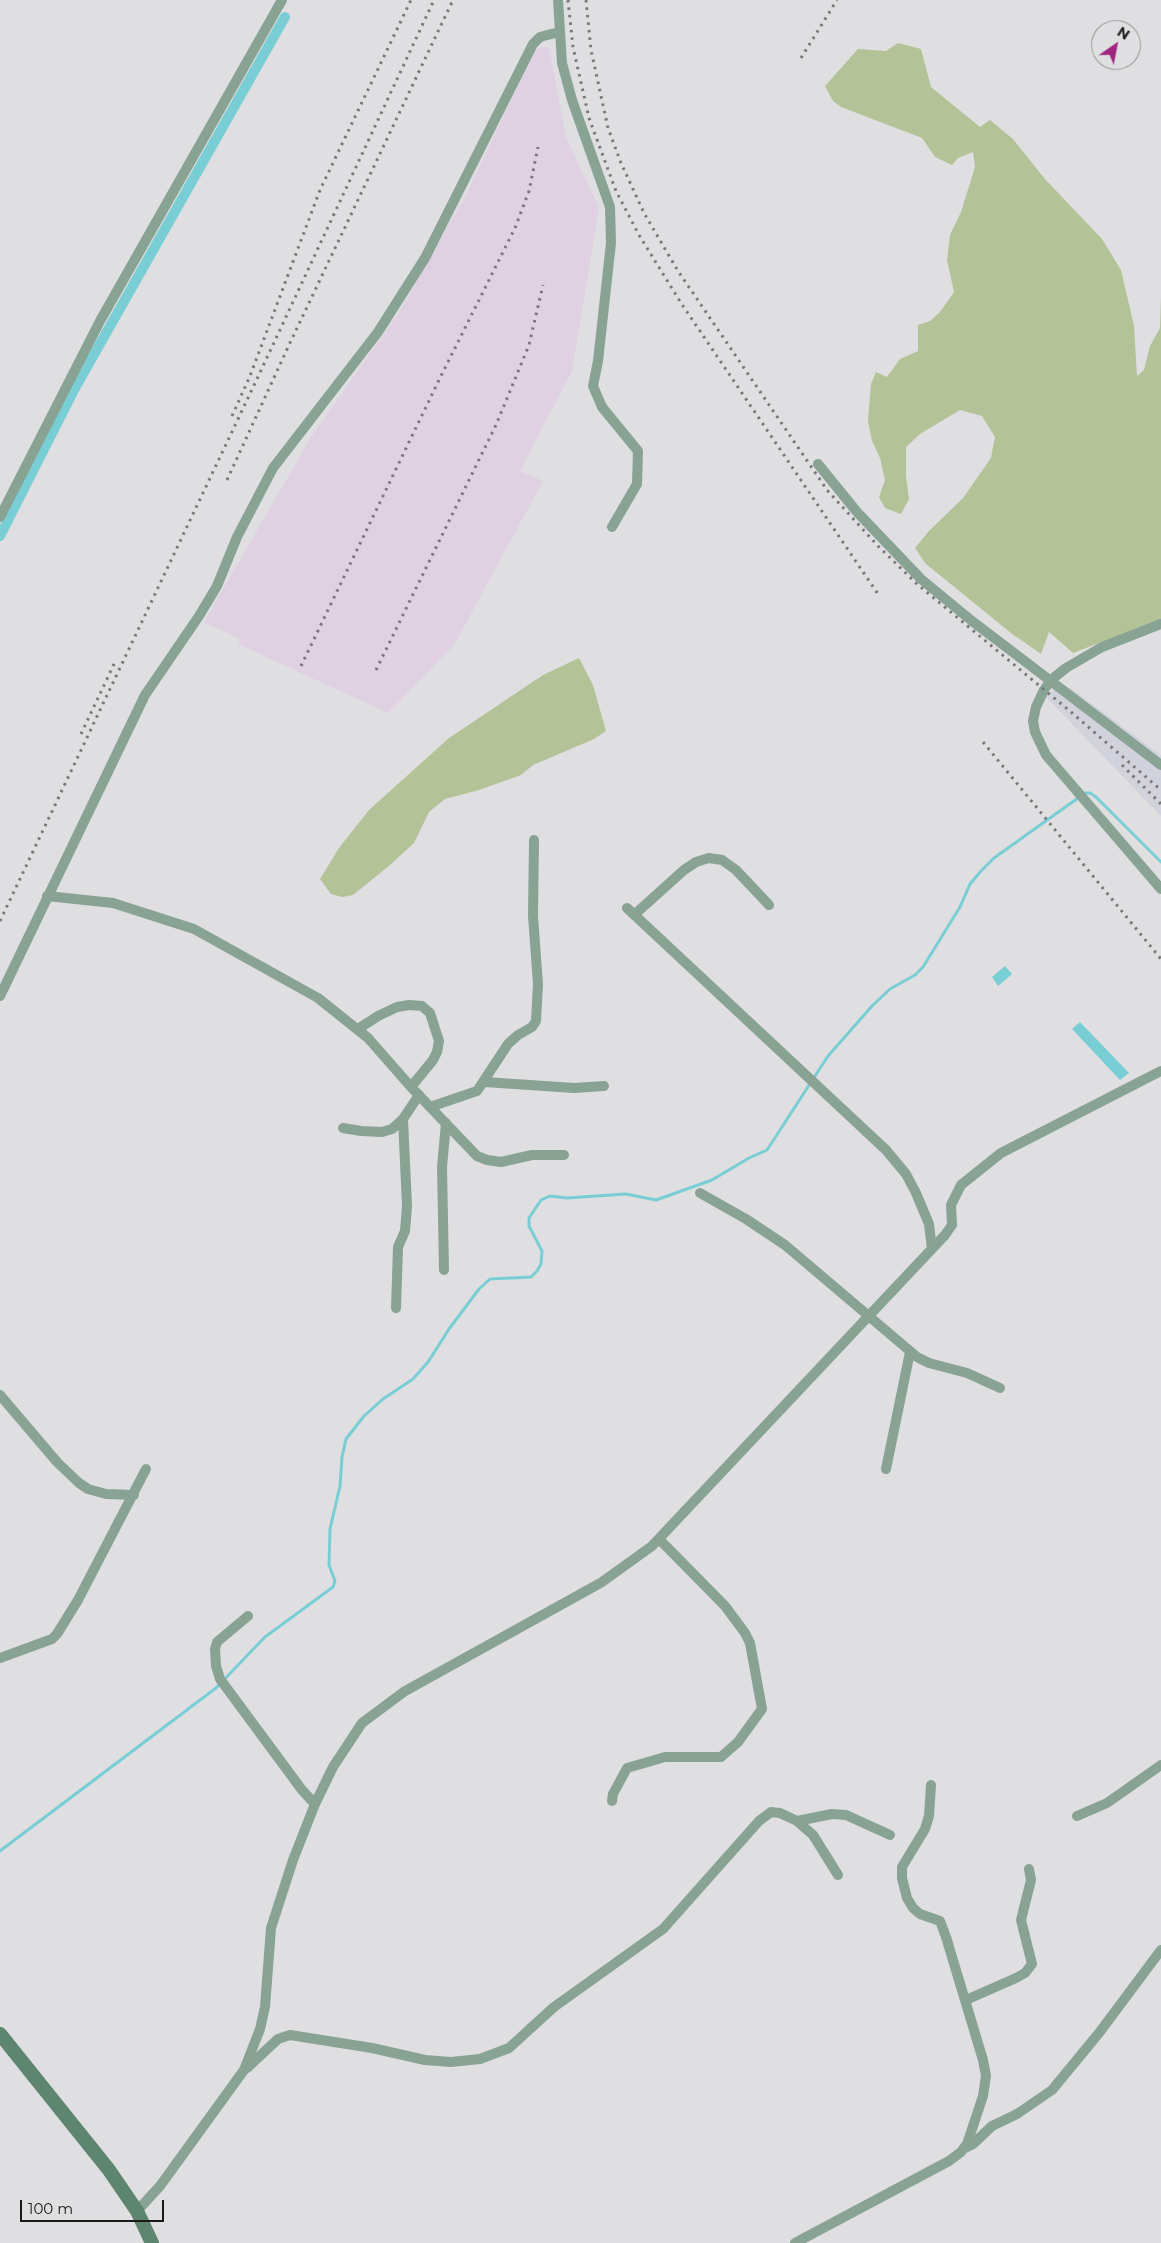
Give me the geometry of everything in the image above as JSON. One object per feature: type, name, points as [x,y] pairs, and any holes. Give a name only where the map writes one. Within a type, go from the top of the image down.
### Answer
[{"type":"main road","points":[[0,2034],[109,2170],[137,2211],[152,2243]]},
{"type":"street","points":[[0,517],[100,321],[282,0]]},
{"type":"street","points":[[558,0],[562,63],[572,100],[610,208],[611,243],[593,386],[602,407],[638,451],[637,484],[612,527]]},
{"type":"street","points":[[0,996],[144,696],[200,616],[217,586],[237,537],[273,468],[378,332],[420,266],[534,44],[540,37],[559,32]]},
{"type":"street","points":[[818,464],[857,512],[921,578],[972,621],[1161,765]]},
{"type":"street","points":[[1161,624],[1095,650],[1066,668],[1051,680],[1044,690],[1036,707],[1034,721],[1035,732],[1046,755],[1161,889]]},
{"type":"street","points":[[430,1107],[477,1091],[485,1082],[508,1044],[518,1035],[532,1027],[536,1021],[538,984],[533,916],[534,840]]},
{"type":"street","points":[[769,905],[736,870],[722,860],[709,858],[696,862],[684,870],[631,911],[886,1150],[906,1174],[929,1224],[932,1249]]},
{"type":"street","points":[[48,896],[113,903],[194,929],[318,998],[368,1038],[419,1096],[478,1156],[486,1160],[501,1162],[532,1155],[564,1155]]},
{"type":"street","points":[[358,1029],[397,1007],[409,1005],[422,1006],[430,1013],[439,1041],[438,1052],[411,1087]]},
{"type":"street","points":[[244,2070],[260,2029],[265,2007],[271,1928],[293,1860],[315,1804],[333,1767],[362,1724],[405,1691],[602,1582],[652,1546],[932,1249],[952,1225],[951,1205],[961,1185],[1001,1153],[1161,1072]]},
{"type":"street","points":[[485,1082],[574,1088],[604,1086]]},
{"type":"street","points":[[343,1128],[382,1132],[392,1129],[403,1119],[419,1096]]},
{"type":"street","points":[[396,1308],[398,1247],[405,1231],[407,1206],[403,1119]]},
{"type":"street","points":[[444,1270],[442,1166],[446,1123]]},
{"type":"street","points":[[700,1193],[746,1218],[785,1245],[910,1352],[929,1363],[967,1373],[1000,1388]]},
{"type":"street","points":[[886,1469],[910,1352]]},
{"type":"street","points":[[0,1396],[57,1462],[79,1483],[88,1489],[106,1494],[134,1496]]},
{"type":"street","points":[[0,1658],[52,1639],[58,1634],[78,1600],[108,1540],[134,1496],[146,1469]]},
{"type":"street","points":[[612,1801],[613,1794],[627,1768],[636,1764],[665,1758],[721,1757],[738,1742],[762,1709],[750,1643],[745,1633],[725,1606],[659,1539]]},
{"type":"street","points":[[248,1616],[217,1642],[214,1649],[216,1666],[222,1683],[302,1790],[315,1804]]},
{"type":"street","points":[[1077,1816],[1107,1803],[1161,1765]]},
{"type":"street","points":[[931,1785],[929,1816],[925,1829],[902,1867],[902,1878],[907,1898],[913,1908],[920,1914],[940,1921],[966,2000],[986,2076],[982,2096],[964,2149]]},
{"type":"street","points":[[137,2211],[160,2186],[244,2070],[278,2039],[290,2035],[372,2048],[425,2060],[451,2062],[480,2059],[497,2054],[509,2048],[554,2007],[663,1929],[759,1821],[771,1812],[780,1813],[797,1821],[813,1835],[838,1875]]},
{"type":"street","points":[[797,1821],[832,1814],[846,1815],[890,1835]]},
{"type":"street","points":[[966,2000],[1026,1973],[1032,1964],[1021,1920],[1031,1880],[1029,1869]]},
{"type":"street","points":[[794,2243],[949,2161],[973,2144],[992,2126],[1017,2114],[1052,2090],[1099,2033],[1161,1950]]},
{"type":"shaded area","points":[[549,47],[566,137],[599,208],[572,371],[520,471],[543,481],[454,645],[388,713],[238,644],[240,639],[204,622],[311,437],[398,314],[466,195],[536,48]]},
{"type":"shaded area","points":[[1070,688],[1161,755],[1161,816],[1046,697],[1053,690]]},
{"type":"green space","points":[[898,43],[921,49],[931,87],[980,127],[990,120],[1013,139],[1044,178],[1102,239],[1121,270],[1134,326],[1137,376],[1144,370],[1150,346],[1160,328],[1161,297],[1161,619],[1073,653],[1049,632],[1041,654],[1011,633],[926,564],[915,548],[929,531],[963,498],[991,458],[995,437],[982,416],[960,410],[920,434],[906,447],[906,476],[909,499],[901,514],[885,508],[879,497],[885,480],[880,458],[872,441],[868,421],[871,384],[876,372],[887,377],[900,359],[918,351],[918,325],[930,321],[940,312],[954,292],[947,260],[950,235],[961,212],[975,167],[973,152],[958,158],[952,165],[935,157],[922,138],[841,107],[833,101],[825,86],[858,49],[886,51]]},
{"type":"green space","points":[[579,658],[593,685],[606,731],[594,739],[533,765],[521,775],[479,790],[445,799],[429,812],[414,843],[390,865],[353,895],[342,897],[331,894],[320,879],[339,848],[369,810],[449,738],[543,675]]},
{"type":"water","points":[[1005,966],[1012,974],[998,986],[992,977]]},
{"type":"water","points":[[1080,1022],[1129,1073],[1120,1080],[1072,1029]]},
{"type":"waterway","points":[[0,536],[75,388],[285,17]]},
{"type":"waterway","points":[[0,1851],[216,1688],[265,1637],[333,1587],[335,1581],[329,1565],[330,1529],[340,1486],[342,1457],[346,1439],[364,1416],[383,1399],[413,1379],[428,1362],[449,1329],[479,1289],[490,1279],[531,1277],[537,1271],[541,1264],[542,1251],[529,1226],[529,1218],[541,1200],[550,1196],[567,1198],[626,1194],[656,1200],[712,1180],[749,1158],[767,1150],[828,1056],[872,1006],[890,989],[915,975],[923,967],[960,907],[970,884],[981,871],[994,858],[1085,793],[1090,793],[1096,797],[1161,862]]},
{"type":"railway","points":[[232,416],[250,376],[320,190],[411,0]]},
{"type":"railway","points":[[0,921],[434,0]]},
{"type":"railway","points":[[227,480],[453,0]]},
{"type":"railway","points":[[568,0],[573,47],[589,118],[616,191],[639,235],[681,303],[880,597]]},
{"type":"railway","points":[[586,0],[591,50],[608,128],[621,163],[644,213],[678,271],[827,490],[878,546],[917,584],[1071,712],[1161,790]]},
{"type":"railway","points":[[801,58],[837,0]]},
{"type":"railway","points":[[301,666],[438,382],[515,228],[529,191],[538,147]]},
{"type":"railway","points":[[376,670],[496,425],[529,345],[543,285]]},
{"type":"railway","points":[[81,734],[115,662]]},
{"type":"railway","points":[[983,742],[1161,959]]},
{"type":"railway","points":[[1122,765],[1161,804]]}]
